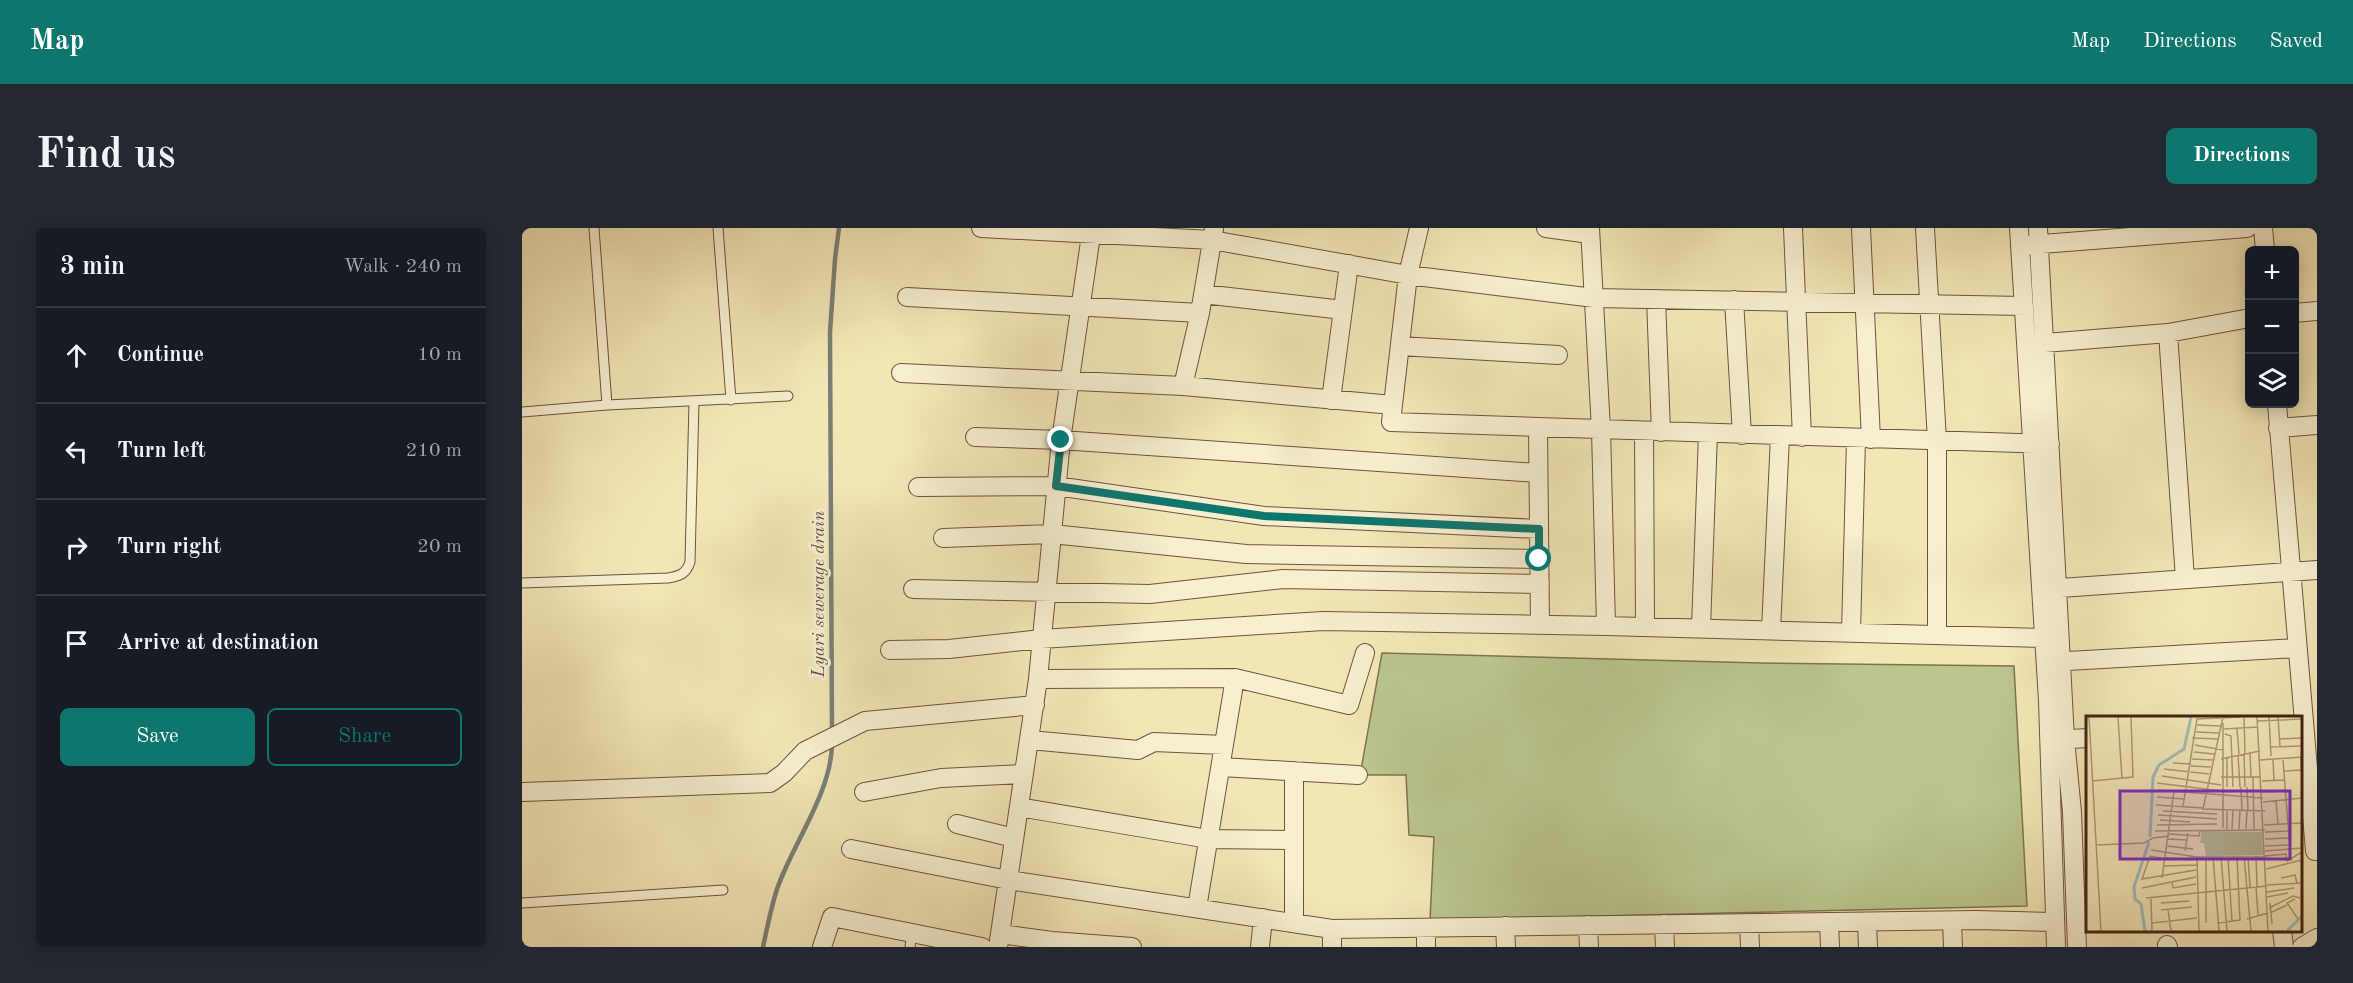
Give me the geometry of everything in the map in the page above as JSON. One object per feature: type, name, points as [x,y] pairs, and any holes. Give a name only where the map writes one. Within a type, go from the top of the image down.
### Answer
[{"type":"street","points":[[981,228],[1090,235],[1213,234],[1408,275],[1594,298],[2024,306]]},
{"type":"street","points":[[1419,228],[1408,275],[1391,422],[2041,445]]},
{"type":"street","points":[[1546,228],[1590,231],[1601,429],[1606,626]]},
{"type":"street","points":[[1793,228],[1802,437]]},
{"type":"street","points":[[1851,633],[1864,439],[1865,303],[1861,228]]},
{"type":"street","points":[[1925,228],[1937,441],[1937,635]]},
{"type":"street","points":[[2035,343],[2024,306],[2020,237],[2247,228]]},
{"type":"street","points":[[2263,228],[2265,246]]},
{"type":"street","points":[[1183,386],[1200,313],[1213,234]]},
{"type":"street","points":[[1090,235],[1061,440],[1035,705],[999,940],[1132,947]]},
{"type":"street","points":[[2038,236],[2035,343],[2057,740],[2051,814],[2056,947]]},
{"type":"street","points":[[1331,400],[1349,264]]},
{"type":"street","points":[[1203,294],[1343,310]]},
{"type":"street","points":[[907,297],[1200,313]]},
{"type":"street","points":[[1645,627],[1656,299]]},
{"type":"street","points":[[1734,300],[1742,435]]},
{"type":"street","points":[[2299,313],[2317,311]]},
{"type":"street","points":[[2035,343],[2168,333],[2245,319]]},
{"type":"street","points":[[2168,333],[2185,579]]},
{"type":"street","points":[[1400,346],[1558,355]]},
{"type":"street","points":[[901,373],[1183,386],[1393,405]]},
{"type":"street","points":[[2277,408],[2297,648],[2309,683],[2305,797],[2311,851]]},
{"type":"street","points":[[2278,428],[2317,425]]},
{"type":"street","points":[[1538,427],[1540,624]]},
{"type":"street","points":[[1701,628],[1708,433]]},
{"type":"street","points":[[1771,630],[1780,436]]},
{"type":"street","points":[[975,437],[1061,440],[1538,473]]},
{"type":"street","points":[[918,487],[1056,486],[1264,516],[1539,529]]},
{"type":"street","points":[[943,538],[1052,534],[1246,554],[1539,559]]},
{"type":"street","points":[[2050,588],[2317,570]]},
{"type":"street","points":[[913,589],[1150,594],[1283,579],[1540,584]]},
{"type":"street","points":[[2050,588],[2044,638],[2054,662]]},
{"type":"street","points":[[890,651],[949,649],[1041,639],[1323,621],[1540,624],[2044,638]]},
{"type":"street","points":[[2054,662],[2297,648]]},
{"type":"street","points":[[1038,679],[1235,678],[1349,705],[1365,652]]},
{"type":"street","points":[[1197,908],[1235,678]]},
{"type":"street","points":[[522,792],[770,783],[784,773],[805,751],[865,721],[1035,705]]},
{"type":"street","points":[[2057,740],[2086,738]]},
{"type":"street","points":[[1030,740],[1138,750],[1155,742],[1224,745]]},
{"type":"street","points":[[2057,740],[2080,812],[2081,908],[2077,947]]},
{"type":"street","points":[[1221,767],[1358,775]]},
{"type":"street","points":[[1294,771],[1294,923]]},
{"type":"street","points":[[864,792],[941,778],[1023,774]]},
{"type":"street","points":[[1019,807],[1209,839],[1294,840]]},
{"type":"street","points":[[2051,814],[2080,812]]},
{"type":"street","points":[[957,824],[1014,838]]},
{"type":"street","points":[[851,849],[1008,880],[1294,923],[1332,938],[1426,928],[1952,921],[2054,916],[2081,908]]},
{"type":"street","points":[[2053,867],[2080,866]]},
{"type":"street","points":[[822,947],[832,917],[911,939],[982,947]]},
{"type":"street","points":[[1260,947],[1263,918]]},
{"type":"street","points":[[1952,921],[1953,947]]},
{"type":"street","points":[[1829,922],[1830,947]]},
{"type":"street","points":[[1867,922],[1868,947]]},
{"type":"street","points":[[1749,923],[1750,947]]},
{"type":"street","points":[[1664,924],[1665,947]]},
{"type":"street","points":[[1505,926],[1506,947]]},
{"type":"street","points":[[1588,926],[1589,947]]},
{"type":"street","points":[[1426,928],[1426,947]]},
{"type":"street","points":[[2282,932],[2284,947]]},
{"type":"street","points":[[2302,947],[2317,938]]},
{"type":"lane","points":[[594,228],[607,405]]},
{"type":"lane","points":[[718,228],[731,399]]},
{"type":"lane","points":[[522,412],[607,405],[788,396]]},
{"type":"lane","points":[[522,583],[668,578],[680,576],[687,571],[690,562],[694,402]]},
{"type":"lane","points":[[522,903],[723,890]]},
{"type":"green space","points":[[1382,653],[1761,663],[2014,666],[2027,906],[1430,920],[1434,837],[1409,835],[1406,775],[1360,775]]},
{"type":"waterway","name":"Lyari sewerage drain","points":[[832,732],[830,332],[839,228]]},
{"type":"waterway","name":"Lyari sewerage drain","points":[[763,947],[777,889],[826,780],[832,743]]},
{"type":"route","points":[[1061,440],[1056,486],[1264,516],[1539,529],[1539,559]]}]
